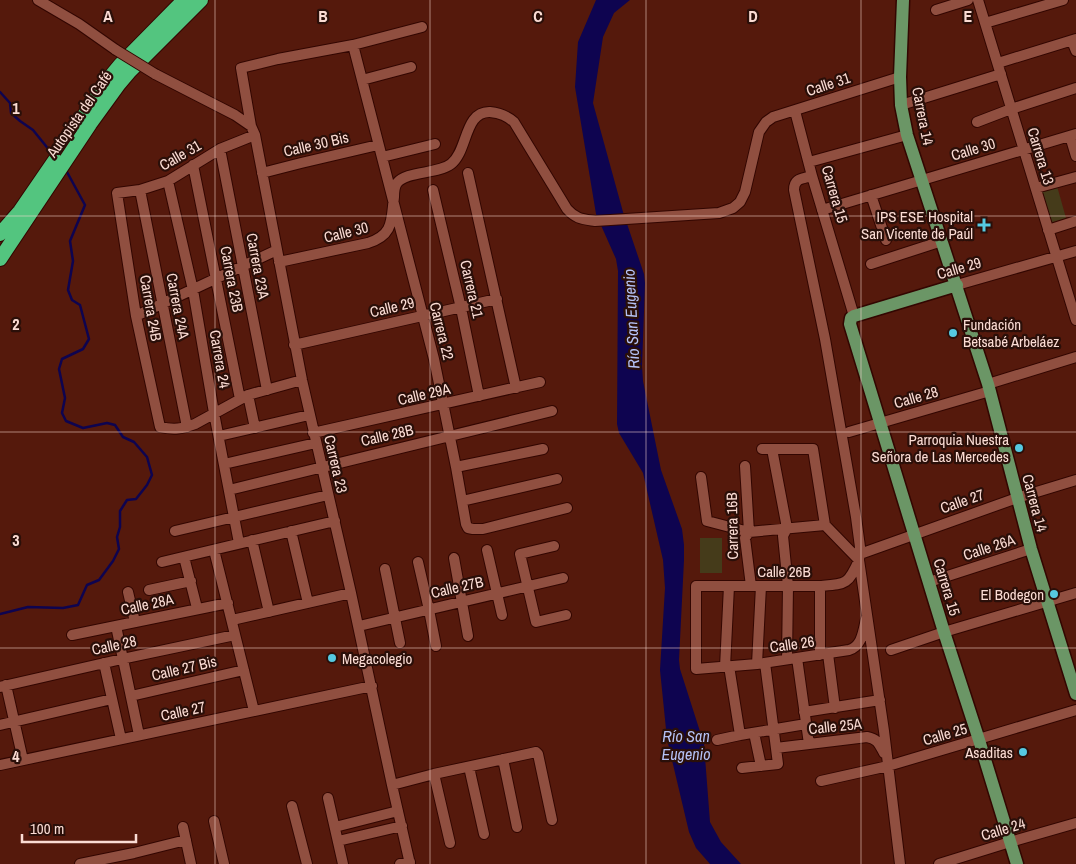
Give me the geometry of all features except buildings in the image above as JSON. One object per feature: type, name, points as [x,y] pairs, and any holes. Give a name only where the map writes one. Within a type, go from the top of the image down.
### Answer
[{"type":"highway","name":"Autopista del Café","points":[[0,234],[28,200],[120,65],[184,0]]},
{"type":"highway","name":"Autopista del Café","points":[[0,259],[118,84],[201,0]]},
{"type":"main road","name":"Carrera 14","points":[[903,0],[900,78],[901,105],[908,135],[989,387],[1031,549],[1076,694]]},
{"type":"main road","name":"Calle 29","points":[[853,317],[957,285]]},
{"type":"main road","name":"Carrera 15","points":[[853,317],[850,324],[851,329],[1017,864]]},
{"type":"street","points":[[38,0],[79,24],[155,74],[234,115],[253,131]]},
{"type":"street","points":[[936,10],[968,0]]},
{"type":"street","name":"Carrera 13","points":[[978,0],[1076,320]]},
{"type":"street","points":[[985,23],[1059,1]]},
{"type":"street","points":[[353,45],[422,27]]},
{"type":"street","points":[[998,63],[1074,40],[1076,52]]},
{"type":"street","name":"Carrera 23","points":[[353,45],[278,59],[242,68],[294,345],[372,686],[402,826],[407,863]]},
{"type":"street","name":"Carrera 22","points":[[353,45],[444,405],[466,524],[468,528],[483,529],[567,508]]},
{"type":"street","points":[[362,80],[411,67]]},
{"type":"street","points":[[901,105],[1001,74]]},
{"type":"street","name":"Calle 31","points":[[393,202],[395,186],[399,180],[444,168],[452,164],[459,154],[470,125],[476,116],[485,112],[507,116],[514,122],[571,214],[578,219],[595,221],[719,213],[733,208],[740,202],[745,192],[759,132],[766,122],[773,117],[900,78]]},
{"type":"street","points":[[977,122],[1076,88]]},
{"type":"street","name":"Carrera 15","points":[[795,111],[853,317]]},
{"type":"street","name":"Calle 31","points":[[117,193],[140,190],[168,181],[253,131]]},
{"type":"street","points":[[809,162],[908,135]]},
{"type":"street","points":[[1073,135],[1076,156]]},
{"type":"street","name":"Calle 30","points":[[822,210],[1073,135]]},
{"type":"street","points":[[382,157],[435,144]]},
{"type":"street","name":"Calle 30 Bis","points":[[262,173],[378,145]]},
{"type":"street","name":"Carrera 23A","points":[[220,149],[267,390]]},
{"type":"street","name":"Carrera 23B","points":[[193,165],[216,279],[244,397],[255,428]]},
{"type":"street","points":[[468,173],[516,388]]},
{"type":"street","points":[[812,176],[797,180],[794,184],[794,190],[825,339],[860,541],[859,557],[880,700],[900,864]]},
{"type":"street","points":[[1036,188],[1076,177]]},
{"type":"street","name":"Carrera 24","points":[[168,181],[193,290],[239,543]]},
{"type":"street","name":"Carrera 24A","points":[[140,190],[187,427]]},
{"type":"street","name":"Carrera 21","points":[[433,190],[461,308],[479,396]]},
{"type":"street","name":"Carrera 24B","points":[[117,193],[136,316],[160,427],[173,429],[187,427]]},
{"type":"street","points":[[871,195],[886,240]]},
{"type":"street","name":"Calle 30","points":[[279,262],[376,240],[388,230],[393,202]]},
{"type":"street","points":[[1048,230],[1076,221]]},
{"type":"street","points":[[871,264],[942,241]]},
{"type":"street","points":[[136,316],[277,250]]},
{"type":"street","name":"Calle 29","points":[[957,285],[1076,251]]},
{"type":"street","name":"Calle 29","points":[[294,345],[497,299]]},
{"type":"street","name":"Calle 28","points":[[849,432],[1076,357]]},
{"type":"street","points":[[187,427],[244,397],[302,380]]},
{"type":"street","name":"Calle 29A","points":[[314,438],[540,382]]},
{"type":"street","name":"Calle 28B","points":[[229,490],[552,412]]},
{"type":"street","points":[[219,436],[309,415]]},
{"type":"street","points":[[224,464],[314,438]]},
{"type":"street","points":[[456,467],[543,449]]},
{"type":"street","points":[[809,744],[792,659],[783,536],[787,528],[767,449],[813,449],[825,525],[859,557]]},
{"type":"street","name":"Carrera 16B","points":[[746,466],[749,532],[745,538],[756,586],[761,663],[774,729],[778,764],[761,766]]},
{"type":"street","points":[[702,477],[707,521],[749,532],[825,525]]},
{"type":"street","points":[[462,501],[557,479]]},
{"type":"street","name":"Calle 27","points":[[859,557],[914,534],[1017,498],[1076,480]]},
{"type":"street","points":[[175,531],[328,495]]},
{"type":"street","points":[[162,562],[335,521]]},
{"type":"street","points":[[291,531],[308,603]]},
{"type":"street","points":[[252,540],[269,612]]},
{"type":"street","points":[[554,546],[520,554],[536,622],[566,615]]},
{"type":"street","name":"Calle 26A","points":[[929,582],[1031,549]]},
{"type":"street","points":[[214,550],[254,711]]},
{"type":"street","points":[[487,550],[502,615]]},
{"type":"street","points":[[184,557],[197,608]]},
{"type":"street","name":"Calle 26B","points":[[696,669],[696,586],[840,585],[848,581],[859,557]]},
{"type":"street","points":[[454,558],[468,636]]},
{"type":"street","points":[[418,562],[436,646]]},
{"type":"street","points":[[385,569],[400,643]]},
{"type":"street","name":"Calle 27B","points":[[358,626],[563,578]]},
{"type":"street","points":[[150,590],[190,581]]},
{"type":"street","points":[[729,586],[727,666],[740,735]]},
{"type":"street","points":[[820,586],[824,654],[835,708]]},
{"type":"street","points":[[128,592],[135,622]]},
{"type":"street","points":[[232,620],[351,593]]},
{"type":"street","points":[[891,650],[944,632],[1076,593]]},
{"type":"street","name":"Calle 28A","points":[[72,635],[228,603]]},
{"type":"street","name":"Calle 26","points":[[696,669],[792,659],[855,648],[862,636],[867,614]]},
{"type":"street","points":[[116,626],[139,735]]},
{"type":"street","name":"Calle 28","points":[[3,686],[235,635]]},
{"type":"street","points":[[104,663],[121,739]]},
{"type":"street","name":"Calle 27 Bis","points":[[131,696],[244,670]]},
{"type":"street","points":[[3,686],[14,722],[22,760]]},
{"type":"street","name":"Calle 27","points":[[0,765],[372,686]]},
{"type":"street","points":[[0,725],[112,699]]},
{"type":"street","points":[[804,712],[880,700]]},
{"type":"street","name":"Calle 25","points":[[821,781],[888,762],[979,740],[1076,710]]},
{"type":"street","points":[[717,740],[806,724]]},
{"type":"street","points":[[742,768],[761,766],[754,733]]},
{"type":"street","name":"Calle 25A","points":[[776,748],[867,737],[874,738],[879,743],[888,762]]},
{"type":"street","points":[[392,784],[536,752],[552,820]]},
{"type":"street","points":[[503,759],[517,827]]},
{"type":"street","points":[[469,767],[484,834]]},
{"type":"street","points":[[434,774],[450,842]]},
{"type":"street","points":[[328,798],[343,864]]},
{"type":"street","points":[[292,806],[307,864]]},
{"type":"street","points":[[335,827],[398,811]]},
{"type":"street","points":[[214,821],[224,864]]},
{"type":"street","name":"Calle 24","points":[[939,864],[1076,823]]},
{"type":"street","points":[[338,840],[402,826]]},
{"type":"street","points":[[183,827],[191,864]]},
{"type":"street","points":[[80,864],[105,861],[186,840]]},
{"type":"street","points":[[134,853],[136,864]]},
{"type":"shaded area","points":[[1057,186],[1066,218],[1050,223],[1041,191]]},
{"type":"shaded area","points":[[700,538],[722,538],[722,573],[700,573]]},
{"type":"water","name":"Río San Eugenio","points":[[596,0],[630,0],[614,13],[603,37],[593,103],[623,212],[644,274],[643,381],[661,470],[682,529],[684,545],[680,669],[704,744],[710,822],[721,842],[741,864],[710,864],[696,848],[689,832],[667,739],[660,670],[665,588],[663,560],[643,473],[619,433],[617,424],[618,271],[616,259],[596,214],[575,87],[578,42]]},
{"type":"waterway","points":[[0,92],[10,103],[11,113],[33,130],[50,151]]},
{"type":"waterway","points":[[0,614],[28,607],[63,608],[78,605],[87,585],[99,580],[119,549],[117,537],[120,527],[120,511],[127,500],[136,499],[152,475],[147,457],[134,442],[123,437],[115,425],[107,423],[83,428],[66,421],[62,413],[65,398],[59,369],[62,359],[83,349],[89,339],[80,305],[72,300],[68,290],[73,261],[70,241],[85,205],[67,172]]},
{"type":"place","name":"IPS ESE Hospital San Vicente de Paúl","points":[[984,225]]},
{"type":"place","name":"Fundación Betsabé Arbeláez","points":[[953,333]]},
{"type":"place","name":"Parroquia Nuestra Señora de Las Mercedes","points":[[1019,448]]},
{"type":"place","name":"El Bodegon","points":[[1054,594]]},
{"type":"place","name":"Megacolegio","points":[[332,658]]},
{"type":"place","name":"Asaditas","points":[[1023,752]]}]
